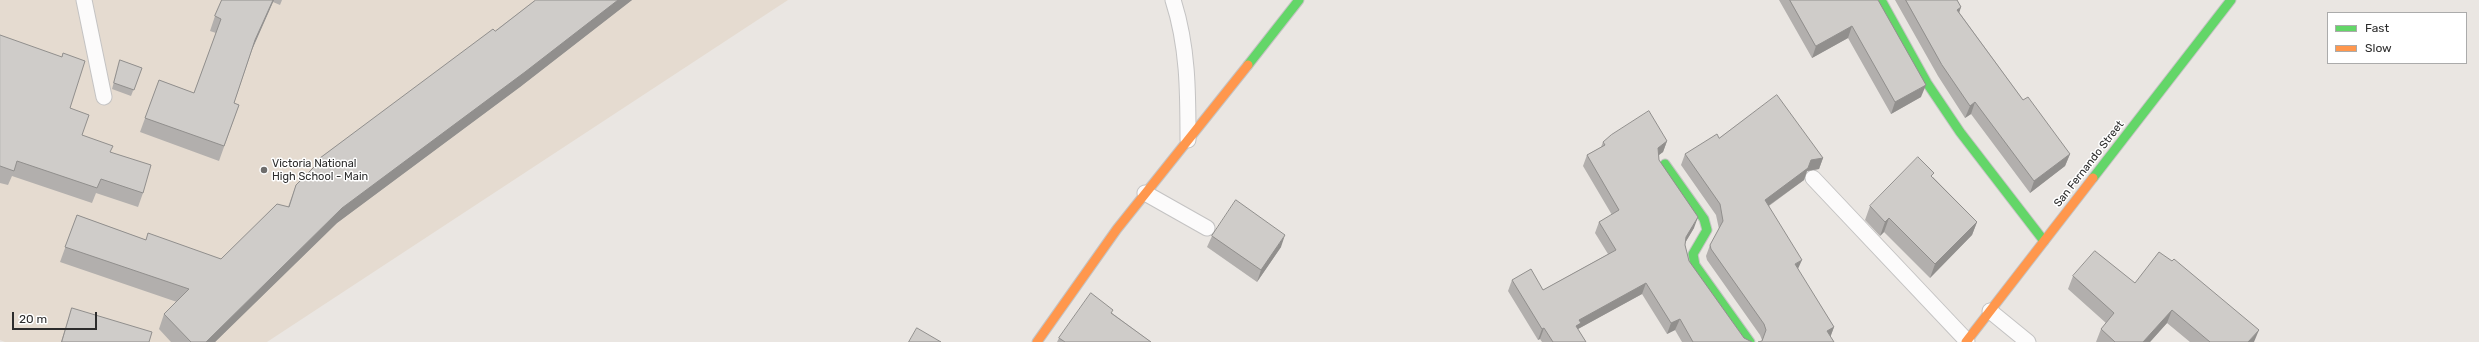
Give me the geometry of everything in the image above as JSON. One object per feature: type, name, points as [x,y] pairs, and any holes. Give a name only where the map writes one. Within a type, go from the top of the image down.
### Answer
[{"type":"street","points":[[1037,342],[1087,269],[1145,193],[1299,0]]},
{"type":"street","points":[[1881,0],[1927,83],[1960,132],[2044,241]]},
{"type":"street","name":"San Fernando Street","points":[[1966,342],[2231,0]]},
{"type":"street","points":[[1665,164],[1704,219],[1707,230],[1693,254],[1695,265],[1750,342]]},
{"type":"lane","points":[[84,0],[104,97]]},
{"type":"lane","points":[[1174,0],[1181,25],[1188,78],[1188,140]]},
{"type":"lane","points":[[1813,178],[1966,342]]},
{"type":"lane","points":[[1145,193],[1207,228]]},
{"type":"lane","points":[[1990,311],[2028,342]]},
{"type":"shaded area","name":"Victoria National High School - Main","points":[[0,0],[788,0],[267,342],[5,342],[0,340]]},
{"type":"building","points":[[222,0],[273,0],[255,40],[234,103],[239,105],[224,146],[145,118],[159,80],[194,93],[221,19],[215,16]]},
{"type":"building","points":[[536,0],[618,0],[525,72],[342,208],[206,342],[191,342],[164,314],[189,289],[65,247],[77,215],[146,240],[148,233],[221,259],[277,204],[289,207],[296,185],[321,160],[320,158],[493,29],[495,31]]},
{"type":"building","points":[[1790,0],[1878,0],[1926,85],[1895,102],[1852,26],[1816,46]]},
{"type":"building","points":[[1906,0],[1957,0],[1961,7],[1957,10],[2023,100],[2028,97],[2070,154],[2034,181],[1975,102],[1970,106],[1942,65]]},
{"type":"building","points":[[0,35],[62,57],[63,53],[85,61],[70,108],[89,115],[82,135],[113,146],[110,152],[151,165],[143,193],[101,179],[97,188],[17,161],[14,171],[0,166]]},
{"type":"building","points":[[120,60],[142,68],[134,90],[114,83]]},
{"type":"building","points":[[1777,95],[1823,158],[1811,160],[1808,168],[1765,200],[1802,260],[1795,264],[1834,327],[1827,331],[1834,342],[1758,342],[1762,341],[1766,330],[1764,324],[1711,249],[1710,245],[1723,221],[1720,204],[1685,154],[1717,134],[1719,138]]},
{"type":"building","points":[[1649,111],[1667,141],[1658,148],[1659,160],[1698,217],[1686,237],[1685,245],[1689,261],[1744,338],[1752,342],[1693,342],[1680,319],[1671,323],[1646,283],[1579,320],[1581,323],[1576,326],[1586,342],[1553,342],[1544,328],[1542,329],[1512,280],[1531,269],[1543,290],[1616,250],[1599,222],[1619,210],[1587,155],[1605,145],[1603,142],[1611,135]]},
{"type":"building","points":[[1918,157],[1934,173],[1931,176],[1977,222],[1935,264],[1889,218],[1885,222],[1870,206]]},
{"type":"building","points":[[1236,200],[1285,235],[1261,270],[1212,236]]},
{"type":"building","points":[[2095,251],[2135,283],[2159,252],[2172,261],[2174,259],[2259,330],[2248,342],[2210,342],[2172,310],[2143,342],[2115,342],[2101,329],[2114,313],[2073,276]]},
{"type":"building","points":[[1091,293],[1113,310],[1111,313],[1151,342],[1065,342],[1059,338]]},
{"type":"building","points":[[72,308],[152,332],[149,342],[62,342]]},
{"type":"building","points":[[917,328],[941,342],[909,342]]},
{"type":"traffic: fast","points":[[1248,65],[1299,0]]},
{"type":"traffic: fast","points":[[1881,0],[1927,83],[1960,132],[2044,241]]},
{"type":"traffic: fast","points":[[2093,178],[2231,0]]},
{"type":"traffic: fast","points":[[1665,164],[1704,219],[1707,230],[1693,254],[1695,265],[1750,342]]},
{"type":"traffic: slow","points":[[1037,342],[1117,229],[1248,65]]},
{"type":"traffic: slow","points":[[1966,342],[2093,178]]},
{"type":"place","name":"Victoria National High School - Main","points":[[264,170]]}]
